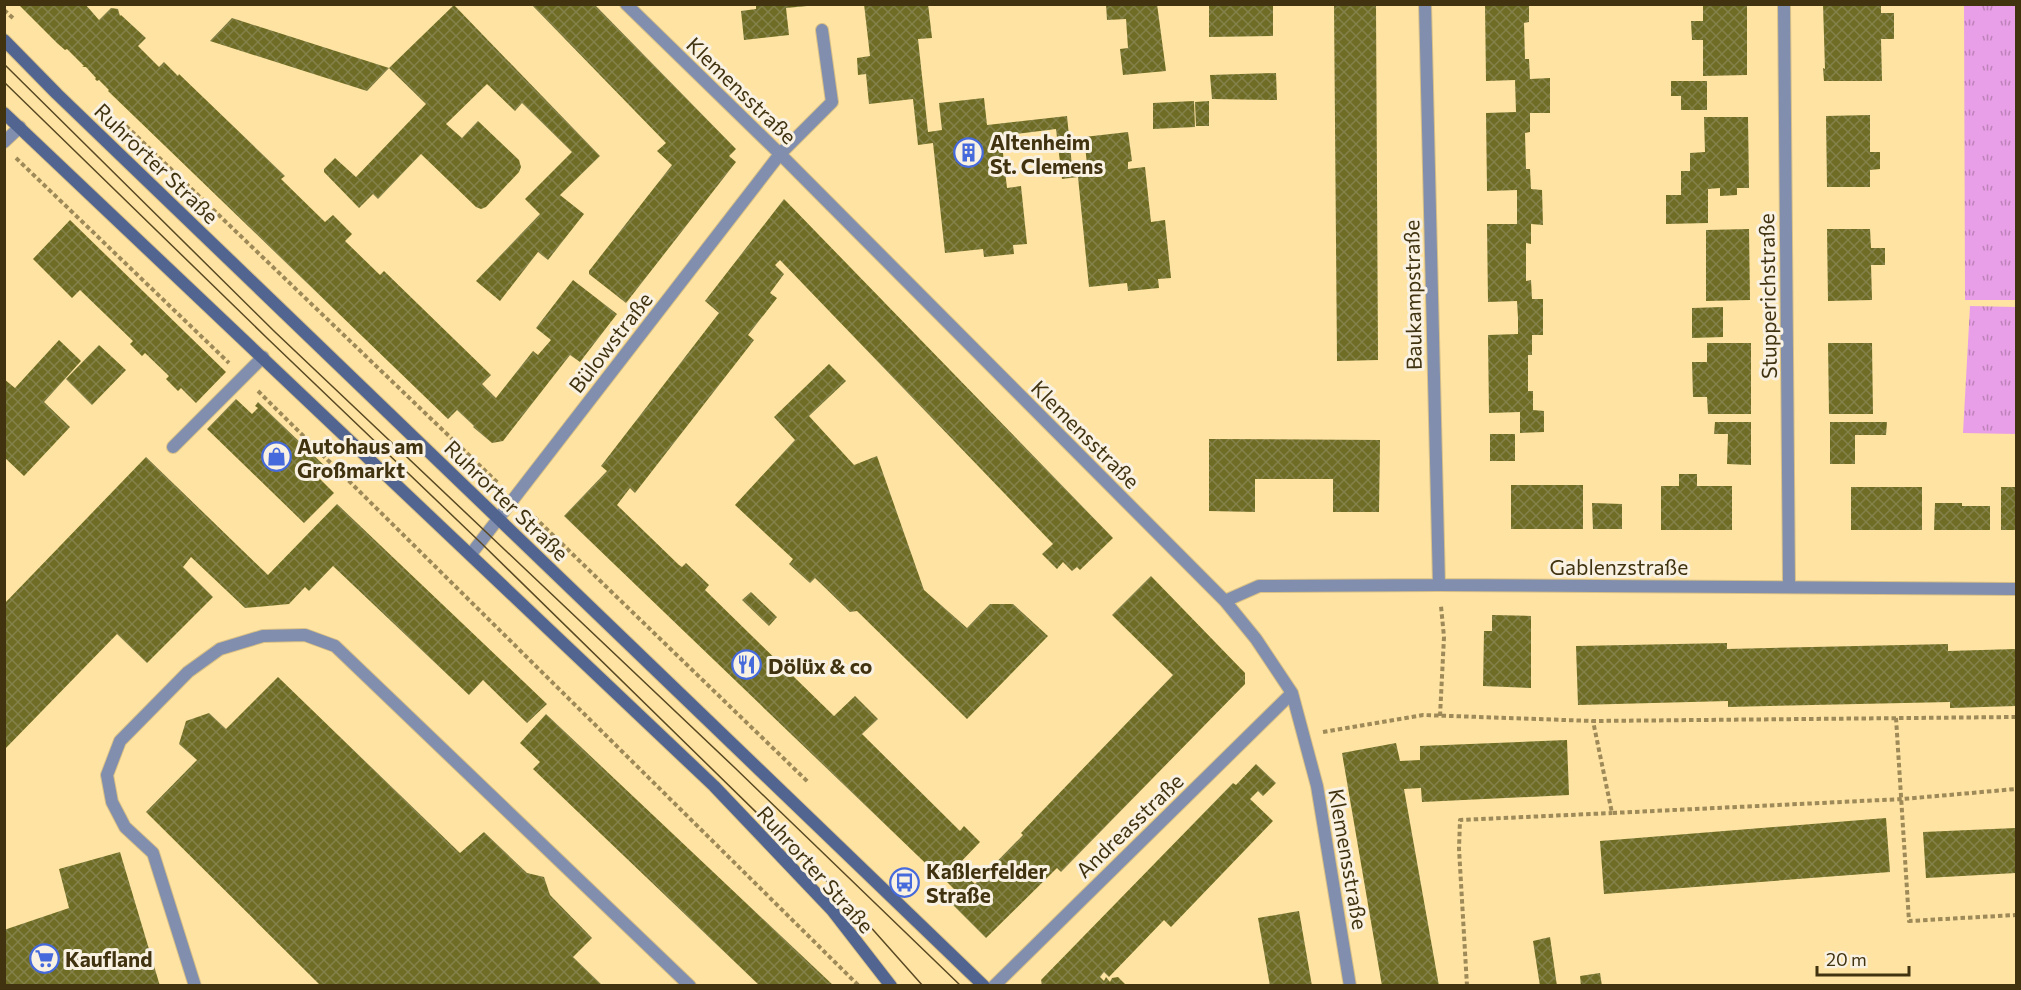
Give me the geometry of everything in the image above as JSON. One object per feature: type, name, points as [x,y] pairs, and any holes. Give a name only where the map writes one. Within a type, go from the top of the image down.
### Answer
[{"type":"main road","name":"Ruhrorter Straße","points":[[4,40],[57,94],[984,986]]},
{"type":"main road","name":"Ruhrorter Straße","points":[[4,113],[714,786],[832,910],[891,986]]},
{"type":"street","name":"Klemensstraße","points":[[626,4],[780,154],[1225,601],[1256,639],[1292,693],[1317,786],[1350,986]]},
{"type":"street","name":"Baukampstraße","points":[[1425,4],[1439,585]]},
{"type":"street","name":"Stupperichstraße","points":[[1784,4],[1790,586]]},
{"type":"street","name":"Bülowstraße","points":[[471,554],[780,154],[832,102],[822,30]]},
{"type":"street","points":[[4,142],[20,128]]},
{"type":"street","points":[[173,447],[262,357]]},
{"type":"street","name":"Gablenzstraße","points":[[1225,601],[1259,586],[1790,586],[2016,589]]},
{"type":"street","points":[[195,986],[153,853],[125,827],[112,802],[107,775],[120,741],[188,672],[220,649],[263,636],[305,635],[335,646],[690,986]]},
{"type":"street","name":"Andreasstraße","points":[[994,986],[1292,693]]},
{"type":"path","points":[[4,10],[22,27]]},
{"type":"path","points":[[125,126],[816,790]]},
{"type":"path","points":[[13,155],[243,376],[859,986]]},
{"type":"path","points":[[1439,585],[1444,637],[1440,716]]},
{"type":"path","points":[[1303,735],[1423,716],[1593,720],[2016,717]]},
{"type":"path","points":[[1896,718],[1903,799],[1909,921],[2016,915]]},
{"type":"path","points":[[1593,720],[1612,813]]},
{"type":"path","points":[[1467,986],[1459,849],[1460,820],[1903,799],[2016,789]]},
{"type":"green space","points":[[1964,5],[2016,5],[2016,300],[1965,300]]},
{"type":"green space","points":[[1970,306],[2016,307],[2016,434],[1963,433]]},
{"type":"building","points":[[18,4],[85,4],[99,20],[111,8],[118,9],[120,16],[146,38],[138,46],[159,67],[164,62],[178,76],[179,74],[285,176],[281,179],[325,222],[333,215],[352,234],[345,241],[380,275],[384,271],[491,375],[482,384],[496,398],[533,351],[538,355],[551,340],[536,328],[573,280],[617,314],[580,362],[570,355],[503,441],[492,443],[457,410],[448,419],[99,80],[97,81],[86,67],[82,67],[84,66],[67,49],[65,50],[57,43]]},
{"type":"building","points":[[531,4],[594,4],[736,149],[729,156],[736,162],[626,303],[589,274],[589,271],[672,165],[657,151],[666,143]]},
{"type":"building","points":[[756,4],[806,4],[807,6],[786,8],[789,35],[744,40],[741,11],[756,9]]},
{"type":"building","name":"Altenheim St. Clemens","points":[[864,4],[928,4],[932,38],[918,39],[928,132],[942,130],[939,103],[984,98],[987,125],[1067,116],[1072,166],[1087,164],[1084,137],[1128,132],[1132,161],[1128,162],[1128,169],[1145,167],[1151,222],[1165,220],[1171,278],[1158,279],[1159,288],[1128,291],[1127,283],[1089,287],[1078,177],[1062,179],[1056,129],[1001,136],[1007,188],[1021,186],[1027,244],[1013,245],[1014,254],[984,257],[983,249],[945,253],[933,143],[918,145],[913,99],[869,104],[866,74],[858,75],[857,58],[870,56]]},
{"type":"building","points":[[1106,4],[1157,4],[1166,71],[1123,75],[1120,49],[1128,48],[1126,19],[1107,20]]},
{"type":"building","points":[[1209,4],[1273,4],[1273,36],[1209,37]]},
{"type":"building","points":[[1334,4],[1376,4],[1378,360],[1337,361]]},
{"type":"building","points":[[1485,4],[1529,4],[1529,22],[1524,23],[1525,59],[1529,59],[1530,79],[1550,78],[1550,113],[1530,113],[1530,132],[1525,133],[1526,169],[1530,169],[1531,189],[1542,190],[1543,225],[1531,224],[1531,244],[1526,243],[1526,281],[1531,280],[1532,299],[1543,299],[1543,335],[1532,335],[1532,355],[1528,355],[1528,391],[1533,391],[1533,410],[1544,411],[1544,432],[1520,433],[1520,412],[1489,413],[1488,335],[1518,334],[1518,318],[1517,301],[1488,302],[1487,224],[1517,224],[1517,190],[1487,191],[1486,113],[1516,112],[1515,80],[1486,81]]},
{"type":"building","points":[[1703,4],[1747,4],[1747,75],[1703,76],[1703,40],[1692,40],[1691,21],[1703,21]]},
{"type":"building","points":[[1823,4],[1881,4],[1881,13],[1894,13],[1894,39],[1881,39],[1882,81],[1824,81]]},
{"type":"building","points":[[454,5],[600,156],[560,195],[584,214],[548,260],[538,252],[500,301],[476,281],[540,214],[525,199],[572,152],[522,103],[515,111],[487,84],[446,124],[462,138],[478,121],[519,160],[521,167],[519,172],[486,207],[481,209],[476,207],[421,154],[378,199],[373,194],[359,208],[324,172],[324,169],[335,158],[356,177],[426,104],[389,68]]},
{"type":"building","points":[[232,18],[389,68],[367,91],[210,41]]},
{"type":"building","points":[[1276,73],[1277,100],[1212,99],[1210,75]]},
{"type":"building","points":[[1671,81],[1707,81],[1707,110],[1681,110],[1681,96],[1671,96]]},
{"type":"building","points":[[1194,101],[1195,127],[1153,129],[1153,103]]},
{"type":"building","points":[[1209,101],[1209,126],[1196,126],[1195,102]]},
{"type":"building","points":[[1870,115],[1870,152],[1880,152],[1880,169],[1870,170],[1870,187],[1827,187],[1826,116]]},
{"type":"building","points":[[1704,117],[1748,117],[1749,188],[1737,188],[1737,195],[1720,196],[1720,188],[1708,189],[1708,223],[1666,224],[1666,195],[1681,195],[1681,171],[1690,171],[1690,153],[1705,152]]},
{"type":"building","points":[[784,199],[1113,538],[1080,570],[1077,567],[1072,571],[1063,562],[1057,569],[1042,554],[1053,544],[780,260],[775,265],[784,274],[770,293],[777,298],[748,335],[754,340],[635,493],[630,488],[617,505],[679,565],[682,567],[686,563],[709,585],[705,590],[834,716],[855,696],[878,719],[862,734],[960,831],[964,826],[980,842],[956,867],[975,884],[1173,675],[1112,615],[1151,576],[1245,673],[1245,684],[1061,872],[1057,868],[986,938],[949,901],[951,899],[956,904],[962,897],[944,879],[564,516],[607,471],[601,466],[719,313],[705,301]]},
{"type":"building","points":[[70,220],[226,372],[196,403],[181,388],[178,391],[166,379],[169,376],[145,353],[142,356],[130,344],[133,341],[80,290],[72,298],[33,259]]},
{"type":"building","points":[[1749,229],[1750,300],[1706,301],[1706,230]]},
{"type":"building","points":[[1827,229],[1870,229],[1871,248],[1885,248],[1885,265],[1871,265],[1872,300],[1828,301]]},
{"type":"building","points":[[1723,307],[1723,337],[1692,338],[1692,308]]},
{"type":"building","points":[[59,340],[81,361],[44,402],[70,427],[24,476],[4,457],[4,379],[15,388]]},
{"type":"building","points":[[1707,343],[1751,343],[1751,414],[1708,414],[1707,397],[1693,397],[1692,362],[1707,362]]},
{"type":"building","points":[[1828,343],[1872,343],[1873,414],[1829,414]]},
{"type":"building","points":[[99,345],[126,370],[92,405],[66,379]]},
{"type":"building","points":[[829,364],[846,381],[809,416],[854,465],[877,456],[924,590],[967,628],[990,604],[1013,604],[1048,636],[967,719],[857,611],[850,612],[815,578],[810,583],[789,564],[793,559],[735,505],[795,440],[774,417]]},
{"type":"building","name":"Autohaus am Großmarkt","points":[[236,399],[252,414],[258,408],[255,406],[258,402],[329,470],[326,473],[323,471],[318,477],[334,493],[304,523],[207,429]]},
{"type":"building","points":[[1715,422],[1751,422],[1751,465],[1727,464],[1728,434],[1714,434]]},
{"type":"building","points":[[1830,422],[1887,422],[1886,435],[1855,435],[1855,464],[1830,464]]},
{"type":"building","points":[[1490,434],[1515,434],[1515,461],[1490,461]]},
{"type":"building","points":[[1209,439],[1380,440],[1379,512],[1333,512],[1333,479],[1255,479],[1255,512],[1209,511]]},
{"type":"building","points":[[146,457],[268,575],[337,504],[547,704],[527,723],[483,680],[469,695],[333,566],[309,591],[305,587],[289,604],[245,608],[191,557],[183,567],[213,597],[147,663],[117,634],[4,750],[4,604]]},
{"type":"building","points":[[1679,474],[1697,474],[1697,486],[1732,486],[1732,530],[1661,530],[1661,486],[1679,486]]},
{"type":"building","points":[[1511,485],[1583,485],[1583,529],[1511,529]]},
{"type":"building","points":[[1851,487],[1922,487],[1922,530],[1851,530]]},
{"type":"building","points":[[2001,487],[2016,487],[2016,530],[2001,530]]},
{"type":"building","points":[[1592,503],[1622,504],[1622,529],[1593,529]]},
{"type":"building","points":[[1935,503],[1990,506],[1990,530],[1934,530]]},
{"type":"building","points":[[751,592],[777,617],[769,626],[742,600]]},
{"type":"building","points":[[1492,615],[1531,616],[1531,688],[1483,686],[1484,631],[1492,631]]},
{"type":"building","points":[[1727,643],[1727,649],[1948,644],[1948,651],[2016,649],[2016,706],[1950,708],[1950,702],[1728,707],[1728,701],[1578,705],[1576,646]]},
{"type":"building","points":[[278,677],[460,853],[484,832],[527,873],[544,877],[550,895],[592,938],[573,957],[603,986],[321,986],[146,812],[197,760],[179,744],[186,721],[209,713],[226,729]]},
{"type":"building","points":[[546,714],[834,986],[760,986],[533,769],[540,762],[520,743]]},
{"type":"building","points":[[1567,740],[1569,795],[1422,802],[1421,788],[1404,789],[1439,986],[1382,986],[1342,753],[1396,743],[1400,761],[1420,760],[1420,746]]},
{"type":"building","points":[[1256,764],[1276,783],[1263,796],[1258,791],[1250,799],[1273,821],[1171,927],[1164,920],[1109,977],[1104,972],[1100,977],[1104,981],[1106,977],[1110,982],[1112,978],[1118,977],[1127,986],[1042,986],[1041,980],[1233,783],[1236,785]]},
{"type":"building","points":[[1886,818],[1890,872],[1604,894],[1600,841]]},
{"type":"building","points":[[2016,828],[2016,873],[1926,878],[1923,832]]},
{"type":"building","points":[[120,852],[160,986],[4,986],[4,930],[69,908],[59,869]]},
{"type":"building","points":[[1299,911],[1312,986],[1270,986],[1258,918]]},
{"type":"building","points":[[1550,937],[1557,986],[1540,986],[1533,941]]},
{"type":"building","points":[[1600,973],[1602,986],[1581,986],[1580,976]]},
{"type":"tram line","points":[[4,64],[275,332],[734,767],[961,986]]},
{"type":"tram line","points":[[4,82],[480,542],[851,905],[923,986]]},
{"type":"place","name":"Altenheim St. Clemens","points":[[969,153]]},
{"type":"place","name":"Autohaus am Großmarkt","points":[[276,457]]},
{"type":"place","name":"Dölüx & co","points":[[747,665]]},
{"type":"place","name":"Kaßlerfelder Straße","points":[[905,882]]},
{"type":"place","name":"Kaufland","points":[[44,958]]}]
